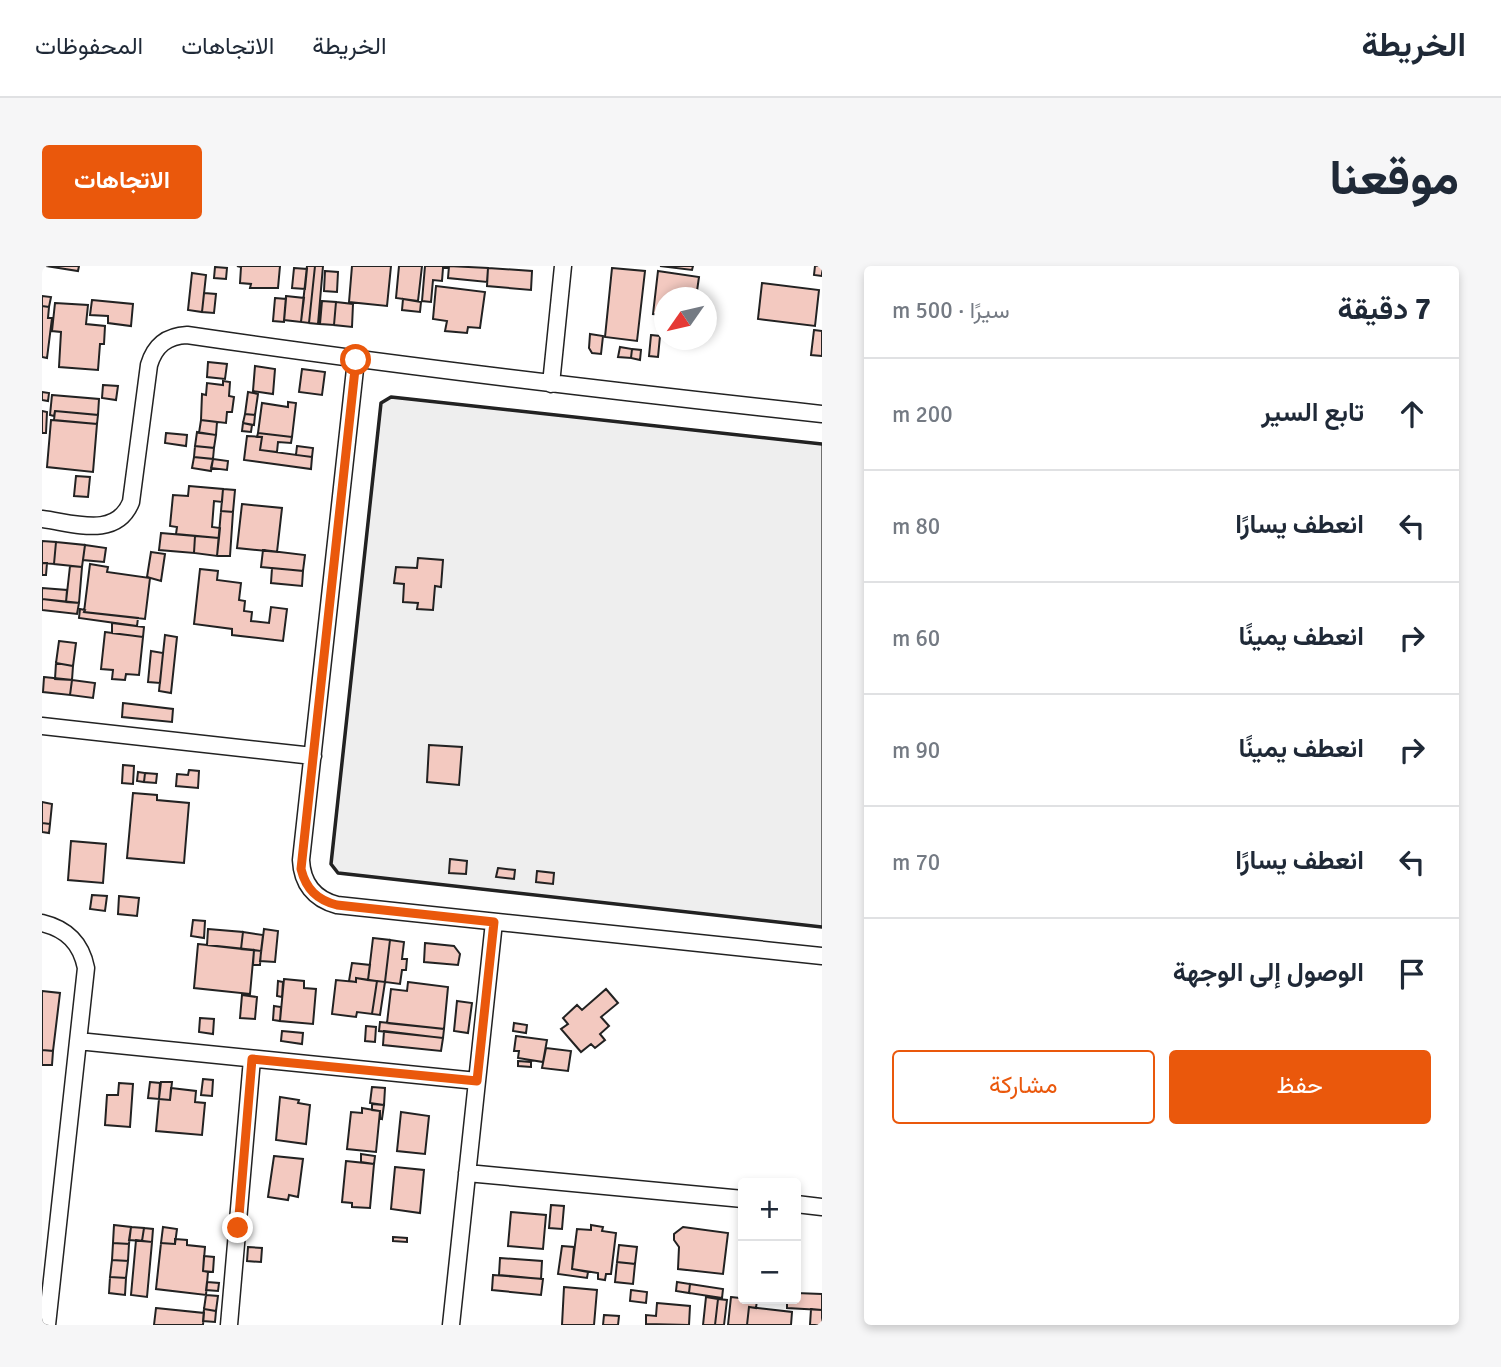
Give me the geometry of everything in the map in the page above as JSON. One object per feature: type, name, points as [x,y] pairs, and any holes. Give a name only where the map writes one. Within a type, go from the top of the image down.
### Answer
[{"type":"street","points":[[551,384],[564,266]]},
{"type":"street","points":[[42,519],[106,526],[122,517],[131,502],[149,365],[158,346],[167,340],[187,335],[356,360],[822,414]]},
{"type":"street","points":[[356,360],[301,860],[304,878],[313,893],[337,905],[822,956]]},
{"type":"street","points":[[42,726],[313,756]]},
{"type":"street","points":[[451,1325],[494,922]]},
{"type":"street","points":[[42,923],[64,931],[72,938],[84,957],[86,968],[47,1325]]},
{"type":"street","points":[[78,1041],[477,1081]]},
{"type":"street","points":[[229,1325],[252,1059]]},
{"type":"street","points":[[467,1173],[738,1199]]},
{"type":"street","points":[[801,1205],[822,1207]]},
{"type":"shaded area","points":[[391,397],[822,444],[822,927],[338,873],[331,864],[381,403]]},
{"type":"building","points":[[46,266],[79,266],[78,271]]},
{"type":"building","points":[[237,266],[280,266],[278,288],[250,288],[251,284],[240,283],[241,267]]},
{"type":"building","points":[[307,266],[315,266],[309,323],[301,322]]},
{"type":"building","points":[[315,266],[323,266],[318,324],[309,323]]},
{"type":"building","points":[[352,266],[391,266],[387,306],[349,302]]},
{"type":"building","points":[[399,266],[422,266],[418,301],[396,298]]},
{"type":"building","points":[[425,266],[448,266],[443,268],[442,281],[433,280],[431,302],[422,301]]},
{"type":"building","points":[[449,266],[488,268],[487,282],[448,278]]},
{"type":"building","points":[[660,266],[693,266],[692,270]]},
{"type":"building","points":[[815,266],[822,266],[822,276],[814,275]]},
{"type":"building","points":[[215,267],[227,268],[226,279],[214,278]]},
{"type":"building","points":[[294,268],[307,269],[305,289],[292,288]]},
{"type":"building","points":[[488,268],[532,271],[531,290],[487,286]]},
{"type":"building","points":[[612,268],[645,271],[637,341],[605,337]]},
{"type":"building","points":[[325,271],[338,272],[337,292],[324,291]]},
{"type":"building","points":[[658,271],[699,277],[698,287],[656,287]]},
{"type":"building","points":[[192,273],[206,275],[202,312],[188,310]]},
{"type":"building","points":[[762,283],[819,290],[815,326],[758,319]]},
{"type":"building","points":[[436,286],[485,292],[480,328],[468,327],[467,333],[445,331],[447,321],[433,319]]},
{"type":"building","points":[[204,293],[216,294],[214,313],[202,312]]},
{"type":"building","points":[[42,296],[51,297],[49,307],[42,306]]},
{"type":"building","points":[[286,296],[304,298],[301,322],[284,320]]},
{"type":"building","points":[[275,298],[286,299],[284,322],[273,321]]},
{"type":"building","points":[[403,299],[421,302],[420,312],[402,310]]},
{"type":"building","points":[[92,300],[133,304],[131,326],[108,323],[108,316],[90,315]]},
{"type":"building","points":[[322,301],[336,302],[334,325],[320,324]]},
{"type":"building","points":[[336,302],[353,304],[352,327],[334,325]]},
{"type":"building","points":[[55,303],[88,305],[86,324],[105,326],[104,344],[100,344],[98,370],[59,367],[61,332],[52,331]]},
{"type":"building","points":[[42,306],[49,307],[48,318],[52,318],[47,358],[42,357]]},
{"type":"building","points":[[814,330],[822,331],[822,356],[811,355]]},
{"type":"building","points":[[590,334],[603,336],[601,354],[592,353],[589,348]]},
{"type":"building","points":[[651,335],[654,335],[654,350],[659,350],[658,357],[649,356]]},
{"type":"building","points":[[620,347],[632,349],[631,358],[618,357]]},
{"type":"building","points":[[632,349],[641,350],[640,360],[631,358]]},
{"type":"building","points":[[208,362],[227,364],[225,379],[207,377]]},
{"type":"building","points":[[255,366],[275,369],[273,394],[253,391]]},
{"type":"building","points":[[302,369],[325,372],[322,395],[299,392]]},
{"type":"building","points":[[223,381],[230,382],[229,396],[234,397],[232,412],[227,412],[226,423],[201,420],[202,394],[206,395],[207,383],[223,385]]},
{"type":"building","points":[[103,385],[118,386],[116,400],[102,398]]},
{"type":"building","points":[[42,392],[49,393],[48,401],[42,400]]},
{"type":"building","points":[[248,392],[258,394],[255,415],[245,414]]},
{"type":"building","points":[[52,395],[99,399],[98,415],[55,411],[54,416],[50,415]]},
{"type":"building","points":[[288,402],[296,403],[292,437],[258,433],[262,403],[288,407]]},
{"type":"building","points":[[42,411],[47,412],[46,433],[42,433]]},
{"type":"building","points":[[55,411],[98,415],[97,424],[54,420]]},
{"type":"building","points":[[245,414],[255,415],[254,425],[243,423]]},
{"type":"building","points":[[51,420],[97,424],[93,472],[47,467]]},
{"type":"building","points":[[201,420],[217,422],[216,435],[199,433]]},
{"type":"building","points":[[243,423],[252,425],[251,432],[242,431]]},
{"type":"building","points":[[197,432],[216,435],[214,448],[195,446]]},
{"type":"building","points":[[166,433],[187,435],[186,446],[165,443]]},
{"type":"building","points":[[258,433],[292,437],[291,443],[278,442],[277,452],[260,450],[262,437],[257,437]]},
{"type":"building","points":[[247,436],[262,437],[260,450],[312,457],[311,469],[244,460]]},
{"type":"building","points":[[195,446],[214,448],[213,459],[194,457]]},
{"type":"building","points":[[297,446],[313,448],[312,457],[296,455]]},
{"type":"building","points":[[194,457],[213,459],[211,471],[192,468]]},
{"type":"building","points":[[213,459],[228,461],[227,470],[211,468]]},
{"type":"building","points":[[76,476],[90,477],[88,497],[74,496]]},
{"type":"building","points":[[189,486],[223,489],[222,502],[214,501],[212,527],[220,528],[219,538],[176,534],[177,527],[170,526],[173,495],[188,496]]},
{"type":"building","points":[[223,489],[235,490],[233,512],[221,511]]},
{"type":"building","points":[[242,504],[282,508],[277,552],[237,548]]},
{"type":"building","points":[[221,511],[233,512],[230,556],[217,556]]},
{"type":"building","points":[[161,533],[195,536],[194,553],[159,550]]},
{"type":"building","points":[[195,536],[219,538],[217,556],[194,553]]},
{"type":"building","points":[[42,541],[56,542],[54,564],[42,563]]},
{"type":"building","points":[[56,542],[85,545],[82,567],[54,564]]},
{"type":"building","points":[[85,545],[106,548],[104,562],[83,560]]},
{"type":"building","points":[[263,550],[305,555],[303,571],[261,567]]},
{"type":"building","points":[[151,552],[165,554],[161,581],[147,577]]},
{"type":"building","points":[[418,558],[443,560],[441,587],[435,586],[433,610],[417,609],[418,603],[403,602],[404,584],[394,583],[396,567],[417,568]]},
{"type":"building","points":[[42,563],[47,563],[46,575],[42,575]]},
{"type":"building","points":[[90,564],[108,567],[107,572],[150,578],[145,619],[84,612]]},
{"type":"building","points":[[70,566],[82,567],[79,603],[66,602]]},
{"type":"building","points":[[272,568],[303,571],[302,586],[271,583]]},
{"type":"building","points":[[200,569],[218,571],[217,580],[241,583],[239,600],[245,601],[244,611],[252,612],[251,621],[269,623],[271,607],[287,609],[283,641],[232,635],[232,629],[194,624]]},
{"type":"building","points":[[42,588],[67,590],[66,602],[42,599]]},
{"type":"building","points":[[42,599],[79,603],[77,614],[42,610]]},
{"type":"building","points":[[80,609],[85,610],[84,612],[138,618],[137,626],[79,618]]},
{"type":"building","points":[[112,623],[144,627],[143,637],[112,633]]},
{"type":"building","points":[[105,632],[143,637],[139,675],[126,674],[125,680],[112,679],[113,670],[101,669]]},
{"type":"building","points":[[165,635],[177,637],[171,693],[159,691]]},
{"type":"building","points":[[59,641],[76,643],[73,666],[56,663]]},
{"type":"building","points":[[151,651],[163,653],[160,683],[148,682]]},
{"type":"building","points":[[56,663],[73,666],[72,680],[55,679]]},
{"type":"building","points":[[44,677],[72,680],[70,695],[43,692]]},
{"type":"building","points":[[72,680],[95,683],[93,698],[70,695]]},
{"type":"building","points":[[123,703],[173,709],[172,722],[122,717]]},
{"type":"building","points":[[429,745],[462,747],[459,785],[427,782]]},
{"type":"building","points":[[123,765],[134,766],[133,784],[122,783]]},
{"type":"building","points":[[189,770],[199,771],[198,788],[176,786],[177,774],[188,775]]},
{"type":"building","points":[[138,772],[145,773],[144,782],[137,781]]},
{"type":"building","points":[[145,773],[157,774],[156,783],[144,782]]},
{"type":"building","points":[[133,793],[157,795],[157,800],[189,803],[184,863],[127,858]]},
{"type":"building","points":[[42,802],[52,804],[50,824],[42,823]]},
{"type":"building","points":[[42,823],[50,824],[49,833],[42,832]]},
{"type":"building","points":[[71,841],[106,844],[103,883],[68,880]]},
{"type":"building","points":[[450,859],[467,861],[466,874],[449,873]]},
{"type":"building","points":[[498,868],[515,870],[514,879],[496,877]]},
{"type":"building","points":[[537,871],[554,873],[553,884],[536,882]]},
{"type":"building","points":[[92,895],[107,896],[105,911],[90,909]]},
{"type":"building","points":[[119,896],[139,898],[137,916],[118,914]]},
{"type":"building","points":[[193,920],[205,921],[204,938],[191,936]]},
{"type":"building","points":[[208,929],[243,932],[241,949],[207,945]]},
{"type":"building","points":[[264,929],[278,931],[275,962],[260,961]]},
{"type":"building","points":[[243,932],[263,935],[261,951],[241,949]]},
{"type":"building","points":[[373,938],[390,940],[385,982],[368,980]]},
{"type":"building","points":[[390,940],[404,942],[402,959],[407,959],[406,970],[402,970],[400,984],[385,982]]},
{"type":"building","points":[[425,943],[454,946],[460,954],[458,965],[424,962]]},
{"type":"building","points":[[198,944],[254,950],[250,994],[194,988]]},
{"type":"building","points":[[254,950],[261,951],[260,965],[253,965]]},
{"type":"building","points":[[352,963],[370,965],[368,980],[356,978],[356,982],[349,981]]},
{"type":"building","points":[[356,978],[377,981],[372,1014],[357,1012],[356,1017],[332,1014],[336,980],[356,982]]},
{"type":"building","points":[[284,979],[304,981],[304,988],[316,989],[313,1024],[280,1021]]},
{"type":"building","points":[[278,981],[283,982],[282,997],[277,996]]},
{"type":"building","points":[[377,981],[385,982],[380,1015],[372,1014]]},
{"type":"building","points":[[408,982],[448,987],[444,1029],[387,1023],[391,989],[407,991]]},
{"type":"building","points":[[606,989],[618,1003],[601,1017],[609,1026],[600,1034],[605,1040],[595,1048],[591,1044],[581,1052],[561,1029],[568,1024],[563,1018],[577,1005],[582,1010]]},
{"type":"building","points":[[42,991],[60,993],[53,1051],[42,1050]]},
{"type":"building","points":[[242,995],[257,997],[255,1019],[240,1018]]},
{"type":"building","points":[[457,1001],[472,1003],[468,1033],[454,1031]]},
{"type":"building","points":[[274,1006],[281,1007],[280,1021],[273,1020]]},
{"type":"building","points":[[200,1018],[214,1019],[213,1034],[199,1032]]},
{"type":"building","points":[[380,1022],[444,1029],[443,1038],[379,1031]]},
{"type":"building","points":[[514,1023],[527,1025],[526,1033],[513,1031]]},
{"type":"building","points":[[366,1026],[376,1027],[375,1042],[365,1041]]},
{"type":"building","points":[[282,1031],[303,1033],[302,1044],[281,1041]]},
{"type":"building","points":[[384,1031],[443,1038],[441,1051],[383,1045]]},
{"type":"building","points":[[516,1036],[547,1040],[543,1062],[518,1058],[519,1051],[514,1051]]},
{"type":"building","points":[[546,1048],[571,1051],[568,1071],[542,1068]]},
{"type":"building","points":[[42,1050],[53,1051],[52,1065],[42,1065]]},
{"type":"building","points":[[518,1061],[531,1062],[531,1067],[518,1066]]},
{"type":"building","points":[[203,1079],[213,1080],[212,1096],[201,1095]]},
{"type":"building","points":[[150,1082],[160,1083],[159,1099],[148,1098]]},
{"type":"building","points":[[161,1082],[172,1082],[170,1100],[159,1099]]},
{"type":"building","points":[[119,1083],[133,1084],[130,1127],[105,1125],[107,1095],[118,1095]]},
{"type":"building","points":[[372,1087],[385,1088],[384,1105],[370,1103]]},
{"type":"building","points":[[171,1088],[196,1091],[195,1102],[205,1103],[202,1135],[156,1131],[159,1099],[170,1100]]},
{"type":"building","points":[[280,1097],[310,1105],[306,1144],[276,1140]]},
{"type":"building","points":[[372,1104],[384,1105],[382,1119],[380,1111],[372,1110]]},
{"type":"building","points":[[362,1108],[380,1111],[376,1152],[347,1149],[351,1112],[362,1113]]},
{"type":"building","points":[[401,1112],[429,1116],[425,1154],[397,1151]]},
{"type":"building","points":[[361,1154],[375,1156],[374,1164],[361,1162]]},
{"type":"building","points":[[274,1156],[303,1159],[298,1197],[289,1195],[288,1200],[268,1197]]},
{"type":"building","points":[[346,1161],[374,1164],[370,1208],[352,1207],[352,1203],[342,1202]]},
{"type":"building","points":[[395,1167],[424,1170],[420,1213],[391,1209]]},
{"type":"building","points":[[551,1205],[564,1206],[562,1229],[549,1228]]},
{"type":"building","points":[[511,1212],[546,1215],[543,1249],[508,1246]]},
{"type":"building","points":[[114,1225],[131,1227],[129,1244],[113,1243]]},
{"type":"building","points":[[591,1225],[603,1227],[602,1231],[616,1233],[611,1274],[606,1274],[605,1280],[598,1279],[598,1273],[572,1269],[577,1229],[591,1230]]},
{"type":"building","points":[[131,1227],[144,1228],[142,1241],[129,1240]]},
{"type":"building","points":[[163,1227],[177,1229],[175,1244],[161,1243]]},
{"type":"building","points":[[683,1227],[728,1233],[723,1274],[678,1269],[679,1247],[674,1240],[674,1234]]},
{"type":"building","points":[[144,1228],[153,1229],[152,1242],[142,1241]]},
{"type":"building","points":[[393,1237],[407,1238],[407,1242],[393,1241]]},
{"type":"building","points":[[175,1239],[187,1240],[187,1245],[205,1247],[203,1271],[208,1272],[206,1295],[156,1289],[161,1243],[175,1244]]},
{"type":"building","points":[[136,1240],[152,1242],[147,1297],[131,1295]]},
{"type":"building","points":[[113,1243],[129,1244],[128,1261],[112,1260]]},
{"type":"building","points":[[619,1245],[637,1247],[635,1264],[617,1262]]},
{"type":"building","points":[[562,1246],[574,1247],[572,1269],[588,1272],[587,1278],[558,1274]]},
{"type":"building","points":[[248,1247],[262,1248],[261,1262],[247,1261]]},
{"type":"building","points":[[204,1256],[214,1257],[213,1272],[203,1271]]},
{"type":"building","points":[[500,1258],[542,1261],[541,1279],[499,1275]]},
{"type":"building","points":[[112,1260],[128,1261],[126,1278],[110,1277]]},
{"type":"building","points":[[617,1262],[635,1264],[633,1284],[615,1282]]},
{"type":"building","points":[[493,1275],[543,1279],[541,1295],[492,1290]]},
{"type":"building","points":[[110,1277],[126,1278],[125,1295],[109,1293]]},
{"type":"building","points":[[207,1282],[219,1283],[218,1291],[206,1290]]},
{"type":"building","points":[[677,1282],[690,1284],[689,1293],[676,1291]]},
{"type":"building","points":[[690,1284],[723,1289],[722,1298],[689,1293]]},
{"type":"building","points":[[564,1287],[597,1290],[594,1325],[562,1325]]},
{"type":"building","points":[[631,1290],[647,1292],[646,1303],[630,1301]]},
{"type":"building","points":[[801,1293],[822,1294],[822,1310],[787,1308],[787,1304],[801,1304]]},
{"type":"building","points":[[206,1295],[218,1296],[216,1311],[204,1309]]},
{"type":"building","points":[[706,1297],[718,1299],[715,1325],[703,1325]]},
{"type":"building","points":[[731,1297],[738,1298],[738,1304],[756,1304],[756,1308],[749,1307],[747,1325],[728,1325]]},
{"type":"building","points":[[718,1299],[727,1300],[724,1325],[715,1325]]},
{"type":"building","points":[[657,1303],[690,1306],[689,1325],[646,1324],[646,1315],[656,1316]]},
{"type":"building","points":[[749,1307],[792,1312],[791,1325],[747,1325]]},
{"type":"building","points":[[156,1308],[204,1313],[203,1325],[154,1325]]},
{"type":"building","points":[[204,1309],[216,1311],[215,1322],[203,1321]]},
{"type":"building","points":[[811,1309],[822,1310],[822,1325],[810,1325]]},
{"type":"building","points":[[604,1315],[619,1316],[618,1325],[603,1325]]},
{"type":"wall","points":[[822,444],[391,397],[381,403],[331,864],[338,873],[822,927]]},
{"type":"route","points":[[238,1228],[252,1059],[477,1081],[494,922],[337,905],[313,893],[301,869],[356,360]]}]
